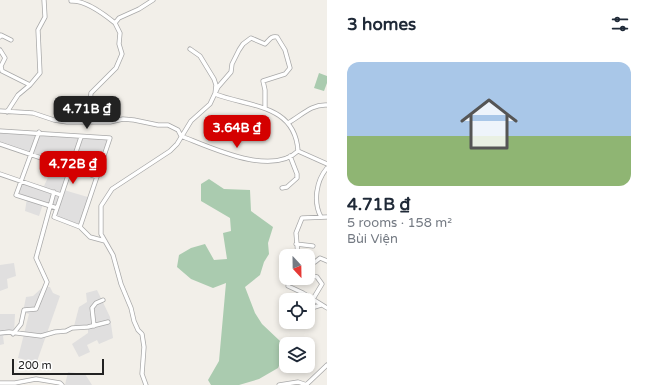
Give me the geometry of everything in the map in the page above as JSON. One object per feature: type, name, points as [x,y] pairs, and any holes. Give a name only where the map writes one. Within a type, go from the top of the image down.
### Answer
[{"type":"street","points":[[7,112],[18,95],[30,85],[40,73],[38,30],[45,16],[44,0]]},
{"type":"street","points":[[72,1],[79,0],[107,16],[116,23],[120,33],[119,44],[122,54],[116,68],[91,93],[88,122]]},
{"type":"street","points":[[116,23],[119,18],[139,9],[153,0]]},
{"type":"street","points":[[0,37],[1,35],[11,40]]},
{"type":"street","points":[[146,385],[142,374],[144,347],[142,334],[135,325],[131,308],[121,284],[118,267],[101,234],[101,206],[112,188],[170,151],[191,122],[210,104],[218,87],[230,72],[232,64],[243,44],[251,38],[265,44],[271,37],[277,37],[285,50],[290,68],[285,74],[263,81],[265,90],[265,108]]},
{"type":"street","points":[[190,49],[200,56],[214,79],[216,94]]},
{"type":"street","points":[[0,50],[5,58],[1,66],[2,71],[30,85]]},
{"type":"street","points":[[216,94],[233,101],[274,111],[288,123],[296,141],[298,151]]},
{"type":"street","points":[[288,123],[299,118],[306,110],[327,105]]},
{"type":"street","points":[[0,111],[33,113],[54,120],[88,122],[134,120],[158,125],[168,125],[178,130],[181,136],[240,158],[264,162],[276,161],[290,156],[298,151]]},
{"type":"street","points":[[0,131],[38,132],[81,137],[110,138],[80,227]]},
{"type":"street","points":[[38,132],[16,195],[57,208]]},
{"type":"street","points":[[81,137],[54,218],[80,227],[90,237],[105,241]]},
{"type":"street","points":[[0,144],[97,177]]},
{"type":"street","points":[[298,151],[327,164]]},
{"type":"street","points":[[282,188],[287,187],[297,178],[297,174],[290,156]]},
{"type":"street","points":[[321,217],[316,206],[317,195],[320,178],[327,168]]},
{"type":"street","points":[[0,174],[61,195]]},
{"type":"street","points":[[13,334],[21,324],[24,310],[36,310],[47,282],[36,258],[54,192]]},
{"type":"street","points":[[297,249],[296,233],[302,218],[327,217]]},
{"type":"street","points":[[296,244],[314,246]]},
{"type":"street","points":[[315,262],[320,258],[327,261]]},
{"type":"street","points":[[315,276],[322,284],[315,296]]},
{"type":"street","points":[[288,285],[301,293]]},
{"type":"street","points":[[94,326],[92,308],[96,303],[103,300]]},
{"type":"street","points":[[315,300],[327,308]]},
{"type":"street","points":[[315,307],[321,305]]},
{"type":"street","points":[[0,333],[9,332],[13,334],[41,336],[72,328],[94,326],[108,322]]},
{"type":"street","points":[[279,385],[298,382],[307,385],[327,364]]},
{"type":"street","points":[[0,382],[15,383],[36,380],[60,383],[62,385]]},
{"type":"shaded area","points":[[0,130],[111,138],[98,176],[0,144]]},
{"type":"shaded area","points":[[51,171],[68,176],[64,190],[91,198],[82,225],[55,217],[57,207],[43,204],[39,216],[25,211],[27,198],[19,193],[21,181],[44,186]]},
{"type":"shaded area","points":[[14,263],[16,276],[7,279],[8,288],[0,291],[0,265]]},
{"type":"shaded area","points":[[43,287],[50,287],[53,293],[60,296],[34,370],[26,369],[26,360],[18,358],[29,314],[23,312],[26,297],[33,296]]},
{"type":"shaded area","points":[[97,290],[110,317],[113,338],[99,344],[97,340],[87,345],[90,352],[79,357],[72,344],[88,333],[88,328],[73,330],[79,307],[87,302],[86,293]]},
{"type":"shaded area","points":[[0,314],[15,314],[14,334],[3,336],[4,344],[0,345]]},
{"type":"shaded area","points":[[68,372],[85,374],[92,385],[65,385]]},
{"type":"green space","points":[[319,73],[327,76],[327,83],[324,91],[314,88]]},
{"type":"green space","points":[[209,179],[224,189],[250,190],[251,211],[273,227],[268,243],[269,254],[264,262],[260,275],[245,287],[255,313],[262,324],[279,340],[279,366],[278,368],[259,379],[239,385],[211,385],[208,380],[219,361],[226,283],[213,288],[191,279],[177,267],[179,255],[191,248],[205,244],[214,260],[227,259],[223,233],[231,231],[230,218],[201,201],[201,184]]}]
